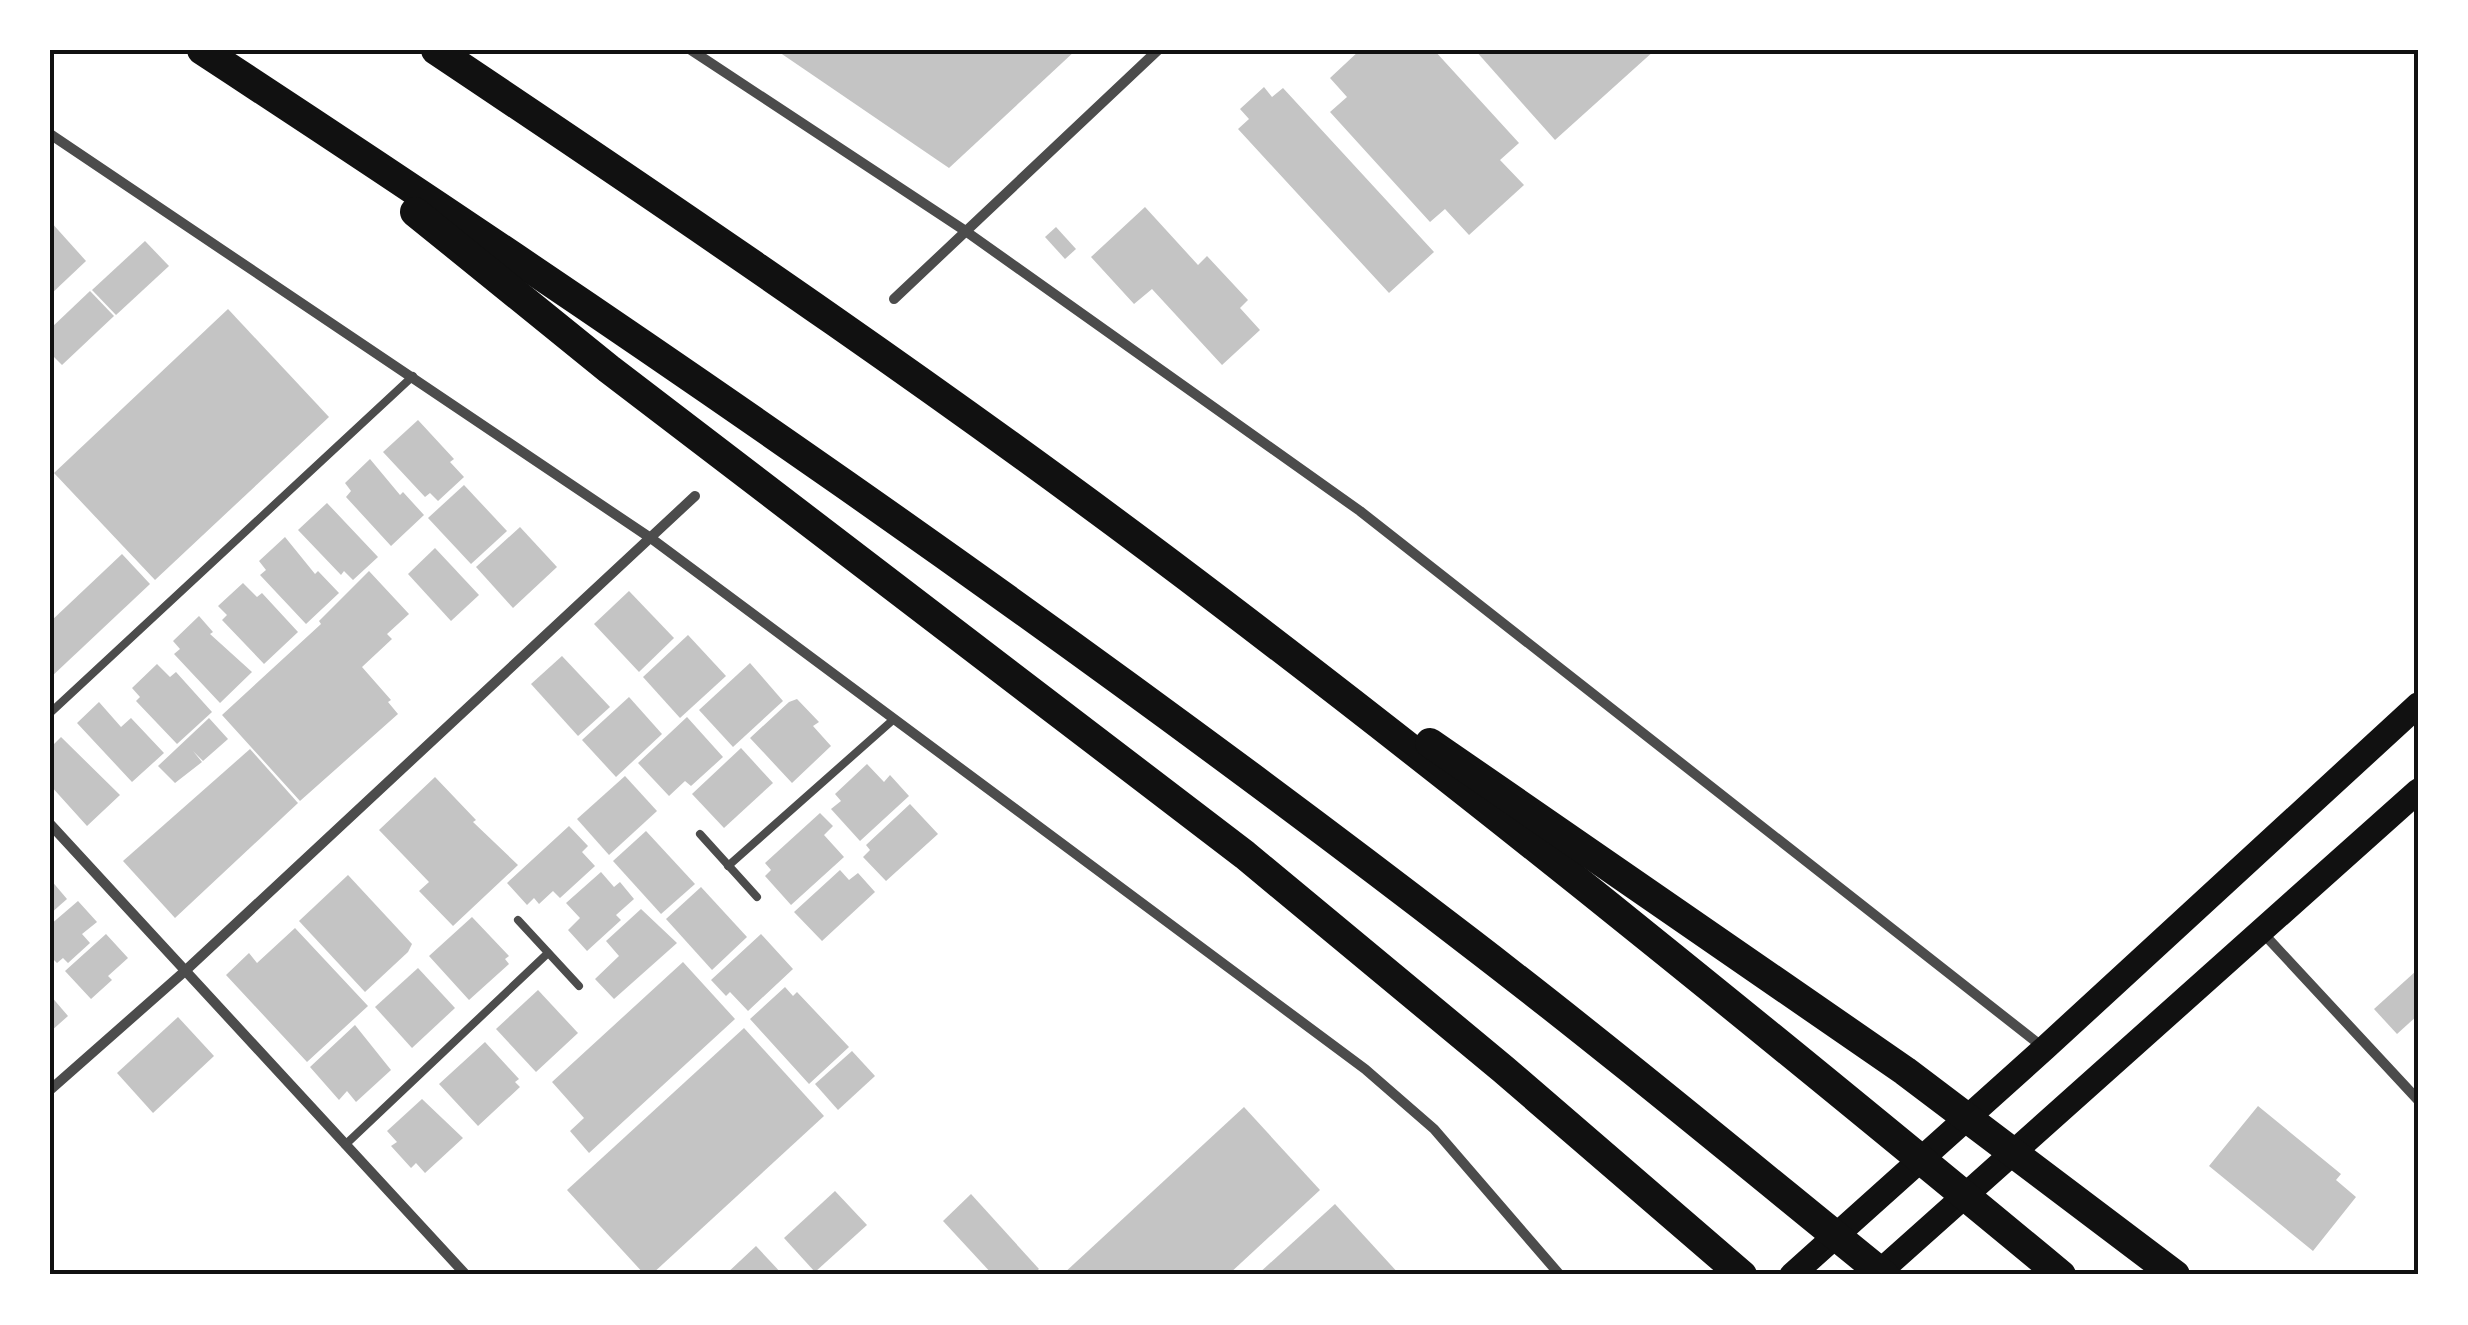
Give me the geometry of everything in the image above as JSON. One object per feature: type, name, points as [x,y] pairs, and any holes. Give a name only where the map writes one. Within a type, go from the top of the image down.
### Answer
[{"type":"highway","points":[[202,50],[678,367],[1146,699],[1470,943],[1884,1275]]},
{"type":"highway","points":[[436,50],[920,382],[1221,602],[1540,852],[2061,1275]]},
{"type":"highway","points":[[273,96],[609,369],[1246,856],[1503,1068],[1739,1275]]},
{"type":"highway","points":[[1221,602],[1905,1071],[2175,1275]]},
{"type":"main road","points":[[1792,1275],[2418,706]]},
{"type":"main road","points":[[1876,1275],[2418,791]]},
{"type":"street","points":[[692,50],[964,230],[1360,511],[2045,1048]]},
{"type":"street","points":[[894,299],[1158,50]]},
{"type":"street","points":[[50,134],[652,540],[1365,1069],[1434,1129],[1560,1275]]},
{"type":"street","points":[[50,1090],[185,971],[695,496]]},
{"type":"street","points":[[50,824],[466,1275]]},
{"type":"street","points":[[2262,932],[2418,1100]]},
{"type":"lane","points":[[50,713],[413,376]]},
{"type":"lane","points":[[728,866],[894,719]]},
{"type":"lane","points":[[700,834],[756,898]]},
{"type":"lane","points":[[518,920],[580,986]]},
{"type":"lane","points":[[345,1145],[548,953]]},
{"type":"building","points":[[776,50],[1076,50],[949,168]]},
{"type":"building","points":[[1360,50],[1434,50],[1519,143],[1500,160],[1524,185],[1469,235],[1445,209],[1430,222],[1330,112],[1347,97],[1330,78]]},
{"type":"building","points":[[1475,50],[1655,50],[1555,140]]},
{"type":"building","points":[[1264,87],[1272,97],[1283,88],[1434,252],[1389,293],[1238,129],[1249,119],[1240,109]]},
{"type":"building","points":[[1145,207],[1198,265],[1207,256],[1248,300],[1240,308],[1260,330],[1222,365],[1152,289],[1134,304],[1091,257]]},
{"type":"building","points":[[50,221],[86,261],[50,295]]},
{"type":"building","points":[[1056,227],[1076,249],[1065,259],[1045,237]]},
{"type":"building","points":[[145,241],[169,266],[116,315],[92,290]]},
{"type":"building","points":[[90,291],[114,316],[62,365],[50,353],[50,329]]},
{"type":"building","points":[[228,309],[329,417],[155,580],[54,473]]},
{"type":"building","points":[[418,420],[454,459],[450,462],[464,477],[438,501],[430,493],[425,497],[383,452]]},
{"type":"building","points":[[370,459],[400,495],[403,492],[424,515],[391,546],[346,497],[351,491],[345,483]]},
{"type":"building","points":[[464,485],[507,531],[471,564],[428,518]]},
{"type":"building","points":[[327,503],[378,557],[353,580],[344,571],[341,575],[298,530]]},
{"type":"building","points":[[520,527],[557,567],[513,608],[476,567]]},
{"type":"building","points":[[285,537],[315,574],[318,571],[339,593],[306,624],[260,575],[266,570],[259,561]]},
{"type":"building","points":[[435,548],[479,595],[451,621],[408,574]]},
{"type":"building","points":[[122,554],[150,584],[50,678],[50,622]]},
{"type":"building","points":[[369,571],[409,614],[387,634],[392,639],[362,667],[398,714],[300,801],[222,715],[321,624],[319,621]]},
{"type":"building","points":[[243,583],[257,597],[262,593],[298,632],[264,664],[222,620],[227,615],[218,606]]},
{"type":"building","points":[[629,591],[674,638],[639,672],[594,624]]},
{"type":"building","points":[[199,616],[213,632],[210,634],[252,672],[220,703],[174,654],[180,649],[173,641]]},
{"type":"building","points":[[688,635],[726,676],[680,718],[643,677]]},
{"type":"building","points":[[562,656],[610,707],[578,736],[531,684]]},
{"type":"building","points":[[750,663],[783,701],[733,747],[699,710]]},
{"type":"building","points":[[157,664],[170,677],[176,672],[212,712],[177,744],[136,701],[140,697],[132,688]]},
{"type":"building","points":[[629,697],[662,734],[616,777],[582,740]]},
{"type":"building","points":[[797,699],[819,722],[813,726],[831,746],[792,783],[750,738]]},
{"type":"building","points":[[99,702],[121,727],[131,718],[164,753],[132,782],[77,723]]},
{"type":"building","points":[[687,717],[723,757],[691,786],[685,781],[669,796],[638,763]]},
{"type":"building","points":[[209,718],[228,739],[203,761],[193,751],[202,762],[175,783],[158,766]]},
{"type":"building","points":[[61,737],[120,795],[87,826],[50,785],[50,748]]},
{"type":"building","points":[[741,748],[773,783],[724,828],[692,794]]},
{"type":"building","points":[[250,749],[298,803],[175,918],[123,861]]},
{"type":"building","points":[[867,764],[884,782],[890,775],[909,796],[860,841],[831,809],[841,801],[835,794]]},
{"type":"building","points":[[625,776],[657,811],[609,855],[577,819]]},
{"type":"building","points":[[435,777],[476,820],[473,822],[518,865],[453,926],[419,891],[429,882],[379,830]]},
{"type":"building","points":[[910,804],[938,834],[886,881],[863,857],[870,850],[866,845]]},
{"type":"building","points":[[820,813],[833,826],[824,835],[844,857],[791,905],[765,876],[771,870],[765,863]]},
{"type":"building","points":[[569,826],[588,846],[582,852],[595,866],[560,898],[553,891],[539,904],[534,898],[527,905],[507,883]]},
{"type":"building","points":[[646,831],[695,884],[661,914],[613,861]]},
{"type":"building","points":[[840,870],[849,880],[858,873],[875,892],[822,941],[794,912]]},
{"type":"building","points":[[601,872],[614,887],[620,882],[634,899],[616,915],[621,920],[587,951],[568,930],[580,918],[566,903]]},
{"type":"building","points":[[348,875],[412,944],[365,992],[299,921]]},
{"type":"building","points":[[50,879],[67,899],[50,914]]},
{"type":"building","points":[[701,887],[747,937],[712,970],[666,919]]},
{"type":"building","points":[[78,901],[97,922],[82,934],[90,943],[68,963],[63,958],[57,963],[50,956],[50,925]]},
{"type":"building","points":[[641,909],[677,943],[614,999],[595,979],[619,956],[606,941]]},
{"type":"building","points":[[472,917],[509,956],[505,959],[509,964],[469,1000],[429,956]]},
{"type":"building","points":[[295,928],[368,1006],[307,1062],[226,975],[249,953],[257,963]]},
{"type":"building","points":[[106,934],[128,958],[91,999],[65,971]]},
{"type":"building","points":[[761,934],[793,969],[748,1011],[730,992],[726,996],[711,980]]},
{"type":"building","points":[[683,962],[735,1019],[589,1153],[570,1131],[584,1118],[552,1082]]},
{"type":"building","points":[[418,968],[455,1008],[412,1048],[375,1007]]},
{"type":"building","points":[[2416,971],[2418,1015],[2397,1034],[2374,1009]]},
{"type":"building","points":[[785,987],[793,996],[797,992],[849,1047],[809,1084],[750,1019]]},
{"type":"building","points":[[538,990],[578,1033],[536,1072],[496,1029]]},
{"type":"building","points":[[50,995],[68,1016],[50,1032]]},
{"type":"building","points":[[178,1017],[214,1056],[153,1113],[117,1073]]},
{"type":"building","points":[[355,1025],[391,1070],[356,1102],[347,1091],[339,1100],[310,1067]]},
{"type":"building","points":[[744,1028],[824,1116],[651,1275],[645,1275],[567,1190]]},
{"type":"building","points":[[485,1042],[519,1079],[515,1082],[520,1087],[478,1126],[439,1084]]},
{"type":"building","points":[[852,1051],[875,1076],[838,1110],[815,1084]]},
{"type":"building","points":[[422,1099],[463,1138],[425,1173],[416,1163],[411,1168],[391,1146],[397,1142],[387,1131]]},
{"type":"building","points":[[2258,1106],[2341,1174],[2336,1180],[2356,1197],[2313,1251],[2209,1166]]},
{"type":"building","points":[[1244,1107],[1320,1190],[1228,1275],[1062,1275]]},
{"type":"building","points":[[835,1191],[867,1225],[815,1272],[784,1238]]},
{"type":"building","points":[[971,1194],[1039,1269],[1032,1275],[993,1275],[943,1221]]},
{"type":"building","points":[[1335,1204],[1400,1275],[1257,1275]]},
{"type":"building","points":[[756,1246],[783,1275],[725,1275]]}]
